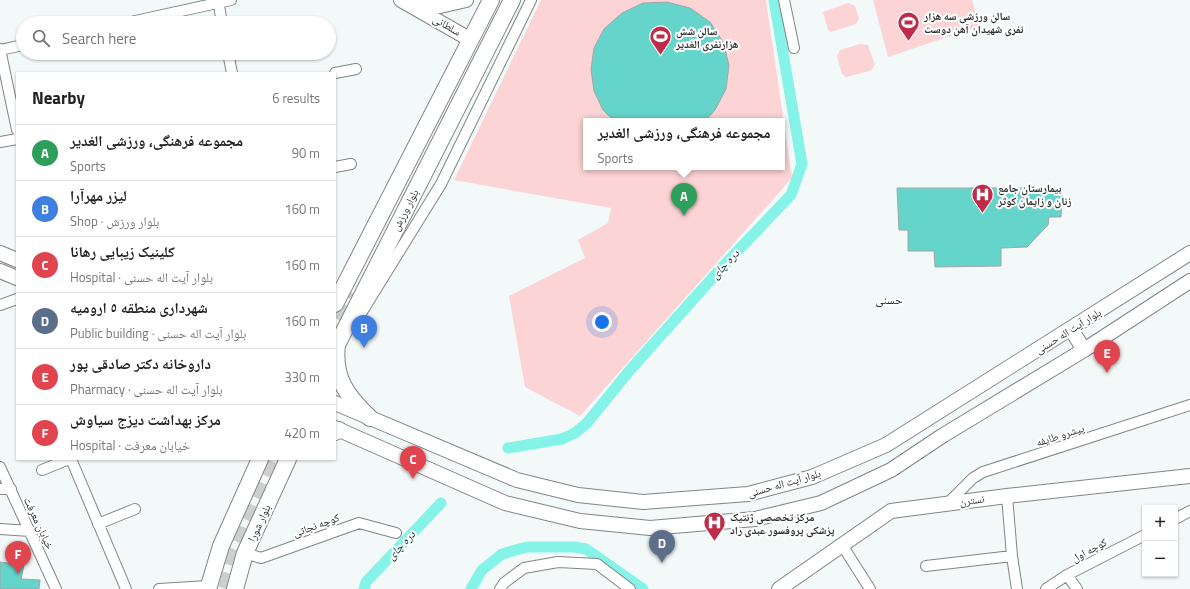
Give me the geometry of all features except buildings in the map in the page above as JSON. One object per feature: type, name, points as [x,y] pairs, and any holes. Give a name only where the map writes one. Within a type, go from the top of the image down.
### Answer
[{"type":"main road","name":"سلطانی","points":[[401,0],[414,6],[471,40]]},
{"type":"main road","points":[[414,6],[440,6],[466,0]]},
{"type":"main road","name":"بلوار ورزش","points":[[336,302],[491,0]]},
{"type":"main road","name":"بلوار ورزش","points":[[336,346],[512,0]]},
{"type":"main road","points":[[0,252],[16,260]]},
{"type":"main road","name":"بلوار آیت اله حسنی","points":[[336,403],[517,480],[578,495],[643,502],[748,494],[812,477],[886,445],[1190,253]]},
{"type":"main road","points":[[0,271],[16,278]]},
{"type":"main road","points":[[336,430],[506,503],[580,521],[650,528],[755,519],[821,503],[891,470],[942,436],[1084,350],[1190,281]]},
{"type":"main road","points":[[1071,329],[1084,350]]},
{"type":"main road","name":"بلوار ورزش","points":[[336,365],[339,377],[354,403],[370,418]]},
{"type":"main road","points":[[208,588],[221,546],[260,460]]},
{"type":"main road","name":"بلوار شورا","points":[[235,589],[245,553],[288,460]]},
{"type":"main road","name":"نسترن","points":[[788,586],[842,545],[891,511],[1007,496],[1190,476]]},
{"type":"street","points":[[155,16],[218,1],[231,0]]},
{"type":"street","points":[[347,324],[356,321],[441,184],[505,50],[531,0]]},
{"type":"street","points":[[784,0],[794,48]]},
{"type":"street","points":[[218,1],[221,16]]},
{"type":"street","points":[[16,47],[0,50],[16,125]]},
{"type":"street","points":[[489,47],[505,50]]},
{"type":"street","points":[[229,60],[232,72]]},
{"type":"street","points":[[336,73],[356,69]]},
{"type":"street","points":[[0,142],[16,139]]},
{"type":"street","points":[[336,167],[351,164]]},
{"type":"street","points":[[0,305],[16,298]]},
{"type":"street","name":"پیشرو طایفه","points":[[948,503],[973,478],[983,472],[1190,405]]},
{"type":"street","points":[[42,470],[67,460]]},
{"type":"street","points":[[70,460],[126,589]]},
{"type":"street","name":"خیابان معرفت","points":[[0,467],[56,589]]},
{"type":"street","points":[[0,489],[11,490]]},
{"type":"street","points":[[1007,496],[1012,556],[1017,589]]},
{"type":"street","points":[[98,524],[135,509]]},
{"type":"street","points":[[1178,517],[1190,511]]},
{"type":"street","name":"کوچه نجاتی","points":[[245,553],[261,558],[359,523],[396,533]]},
{"type":"street","points":[[0,529],[30,531]]},
{"type":"street","name":"کوچه اول","points":[[1046,589],[1067,575],[1142,537]]},
{"type":"street","points":[[842,545],[870,589]]},
{"type":"street","points":[[926,566],[1012,556]]},
{"type":"street","points":[[500,589],[504,583],[524,568],[558,562],[597,564],[630,589]]},
{"type":"street","points":[[1067,575],[1077,589]]},
{"type":"street","points":[[159,589],[208,588]]},
{"type":"shaded area","points":[[541,0],[766,0],[783,118],[583,118],[583,170],[785,170],[785,130],[792,178],[580,416],[525,387],[509,296],[585,258],[578,240],[608,223],[611,208],[454,180]]},
{"type":"shaded area","name":"سالن ورزشی سه هزار نفری شهیدان آهن دوست","points":[[873,0],[972,0],[980,26],[888,57]]},
{"type":"shaded area","points":[[848,3],[855,6],[859,18],[856,24],[831,32],[828,30],[823,12]]},
{"type":"shaded area","points":[[860,44],[868,45],[875,65],[870,71],[846,77],[842,74],[837,56],[840,50]]},
{"type":"waterway","name":"دره چای","points":[[508,448],[562,439],[575,433],[587,423],[630,370],[724,265],[791,195],[802,164],[774,0]]},
{"type":"waterway","name":"دره چای","points":[[364,589],[366,582],[441,503]]},
{"type":"waterway","points":[[471,589],[482,570],[502,554],[527,547],[574,547],[586,549],[643,589]]},
{"type":"tunnel","points":[[336,316],[348,291]]},
{"type":"tunnel","points":[[226,589],[236,554],[278,460]]},
{"type":"place","name":"سالن ورزشی سه هزار نفری شهیدان آهن دوست","points":[[909,42]]},
{"type":"place","name":"سالن شش هزارنفری الغدیر","points":[[660,56]]},
{"type":"place","name":"بیمارستان جامع زنان و زایمان کوثر","points":[[983,214]]},
{"type":"place","name":"مجموعه فرهنگی، ورزشی الغدیر","points":[[684,216]]},
{"type":"place","name":"لیزر مهرآرا","points":[[364,348]]},
{"type":"place","name":"داروخانه دکتر صادقی پور","points":[[1107,373]]},
{"type":"place","name":"کلینیک زیبایی رهانا","points":[[413,479]]},
{"type":"place","name":"مرکز تخصصی ژنتیک پزشکی پروفسور عبدی راد","points":[[714,542]]},
{"type":"place","name":"شهردارى منطقه ٥ ارومیه","points":[[662,563]]},
{"type":"place","name":"مرکز بهداشت دیزج سیاوش","points":[[18,574]]},
{"type":"district","name":"حسنی","points":[[889,300]]}]
